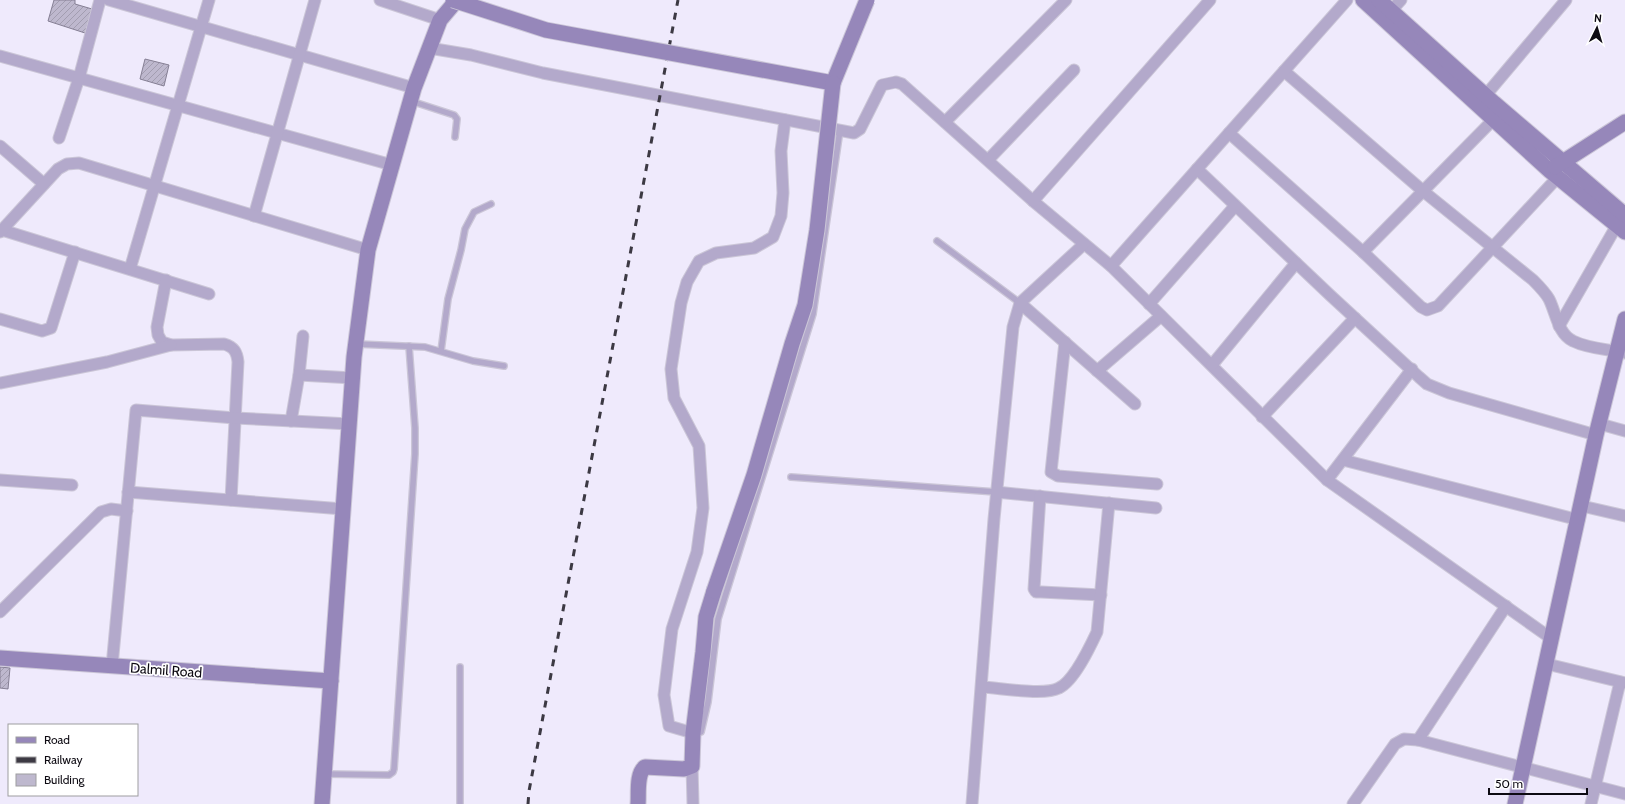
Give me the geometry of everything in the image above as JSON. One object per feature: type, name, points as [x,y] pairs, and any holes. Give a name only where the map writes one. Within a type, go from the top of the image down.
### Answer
[{"type":"street","points":[[59,138],[80,78],[100,0]]},
{"type":"street","points":[[109,0],[299,55],[412,94]]},
{"type":"street","points":[[130,269],[153,186],[209,0]]},
{"type":"street","points":[[254,216],[276,133],[315,0]]},
{"type":"street","points":[[380,0],[440,20]]},
{"type":"street","points":[[453,0],[546,30],[833,83]]},
{"type":"street","points":[[322,804],[353,378],[368,250],[412,94],[440,20],[457,0]]},
{"type":"street","points":[[694,804],[692,766],[693,733],[706,617],[754,474],[792,344],[806,305],[817,230],[833,83],[866,0]]},
{"type":"street","points":[[945,122],[1066,0]]},
{"type":"street","points":[[1033,201],[1210,0]]},
{"type":"street","points":[[1110,266],[1347,0]]},
{"type":"street","points":[[1363,0],[1493,120],[1622,224],[1559,326]]},
{"type":"street","points":[[1379,0],[1485,96],[1556,170]]},
{"type":"street","points":[[1391,11],[1401,0]]},
{"type":"street","points":[[1485,96],[1564,1]]},
{"type":"street","points":[[429,48],[471,55],[543,73],[854,133],[857,132],[878,89],[887,82],[902,84],[1033,201],[1110,266],[1327,480],[1552,639]]},
{"type":"street","points":[[0,56],[392,165]]},
{"type":"street","points":[[988,160],[1074,70]]},
{"type":"street","points":[[1284,70],[1424,191],[1543,290],[1565,336],[1573,342],[1620,352]]},
{"type":"street","points":[[693,733],[669,726],[664,695],[672,629],[697,552],[703,508],[699,446],[674,398],[671,369],[681,303],[687,282],[700,261],[716,253],[754,248],[773,237],[781,216],[783,193],[781,151],[785,120]]},
{"type":"street","points":[[1363,252],[1493,120]]},
{"type":"street","points":[[1229,133],[1363,252],[1421,307],[1427,310],[1438,306],[1492,247],[1556,170],[1625,122]]},
{"type":"street","points":[[0,146],[44,184]]},
{"type":"street","points":[[209,294],[1,231],[58,169],[68,164],[79,163],[368,250]]},
{"type":"street","points":[[1197,169],[1355,318],[1428,384],[1449,393],[1598,430],[1625,431]]},
{"type":"street","points":[[1149,304],[1235,206]]},
{"type":"street","points":[[972,804],[996,492],[1014,327],[1020,303],[1084,244]]},
{"type":"street","points":[[0,319],[42,331],[50,328],[74,252]]},
{"type":"street","points":[[1212,365],[1296,263]]},
{"type":"street","points":[[166,280],[157,327],[158,336],[162,342],[171,344],[224,344],[231,346],[237,354],[238,362],[230,500]]},
{"type":"street","points":[[1020,303],[1135,404]]},
{"type":"street","points":[[1097,371],[1161,316]]},
{"type":"street","points":[[1262,417],[1355,318]]},
{"type":"street","points":[[1515,804],[1598,430],[1620,352],[1625,319]]},
{"type":"street","points":[[291,421],[299,375],[303,336]]},
{"type":"street","points":[[1065,342],[1051,472],[1058,476],[1157,484]]},
{"type":"street","points":[[0,383],[107,362],[171,344]]},
{"type":"street","points":[[1327,480],[1344,460],[1412,369]]},
{"type":"street","points":[[299,375],[353,378]]},
{"type":"street","points":[[112,666],[136,410],[235,418],[350,424]]},
{"type":"street","points":[[1344,460],[1580,513],[1625,516]]},
{"type":"street","points":[[0,480],[72,485]]},
{"type":"street","points":[[128,492],[343,509]]},
{"type":"street","points":[[996,492],[1156,508]]},
{"type":"street","points":[[1040,496],[1034,588],[1036,592],[1101,596]]},
{"type":"street","points":[[982,687],[1045,692],[1060,688],[1066,683],[1089,650],[1097,632],[1109,503]]},
{"type":"street","points":[[0,612],[101,512],[111,510],[127,511]]},
{"type":"street","points":[[1418,740],[1506,606]]},
{"type":"street","name":"Dalmil Road","points":[[3,655],[112,666],[331,681]]},
{"type":"street","points":[[1547,664],[1622,683],[1591,804]]},
{"type":"street","points":[[1353,804],[1395,744],[1404,739],[1418,740],[1625,794]]},
{"type":"street","points":[[638,804],[640,776],[645,767],[684,769],[692,766]]},
{"type":"lane","points":[[412,94],[454,115],[457,119],[455,137]]},
{"type":"lane","points":[[693,733],[701,732],[708,702],[718,619],[813,314],[840,130]]},
{"type":"lane","points":[[441,351],[448,299],[465,229],[474,212],[491,204]]},
{"type":"lane","points":[[937,241],[1020,303]]},
{"type":"lane","points":[[356,344],[409,346],[441,351],[486,364],[504,366]]},
{"type":"lane","points":[[324,774],[389,775],[394,769],[415,454],[415,428],[409,346]]},
{"type":"lane","points":[[791,477],[996,492]]},
{"type":"lane","points":[[460,667],[460,804]]},
{"type":"building","points":[[54,0],[75,0],[75,4],[92,9],[85,33],[48,21]]},
{"type":"building","points":[[145,59],[169,65],[164,86],[140,79]]},
{"type":"building","points":[[0,667],[10,668],[8,689],[0,688]]},
{"type":"railway","points":[[528,804],[529,791],[678,0]]}]
